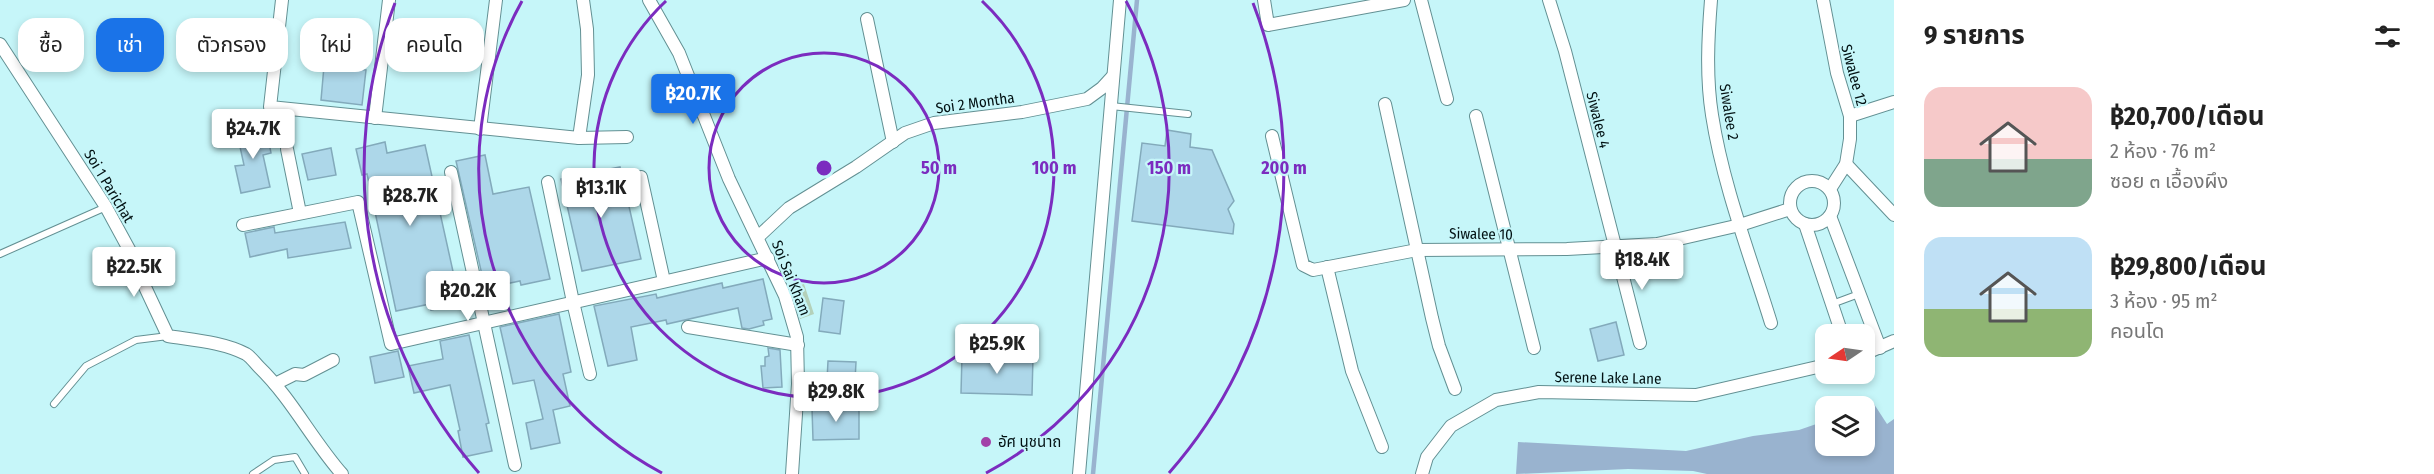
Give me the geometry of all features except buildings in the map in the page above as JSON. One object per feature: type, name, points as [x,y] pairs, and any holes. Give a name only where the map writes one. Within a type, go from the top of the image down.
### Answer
[{"type":"street","points":[[282,0],[270,107],[579,138],[627,137]]},
{"type":"street","points":[[375,118],[389,0]]},
{"type":"street","points":[[480,129],[496,0]]},
{"type":"street","points":[[579,138],[588,75],[587,29],[583,0]]},
{"type":"street","name":"Soi Sai Kham","points":[[649,0],[679,53],[729,179],[785,296],[798,345],[798,384],[792,474]]},
{"type":"street","points":[[1079,474],[1115,107],[1113,76],[1120,0]]},
{"type":"street","points":[[1264,0],[1268,25],[1404,0]]},
{"type":"street","points":[[1422,0],[1447,99]]},
{"type":"street","name":"Siwalee 4","points":[[1549,0],[1576,92],[1640,343]]},
{"type":"street","name":"Siwalee 2","points":[[1712,0],[1707,67],[1712,115],[1740,225],[1771,324]]},
{"type":"street","name":"Siwalee 12","points":[[1823,0],[1837,73],[1850,116],[1850,139],[1846,164],[1830,189]]},
{"type":"street","points":[[867,19],[893,142]]},
{"type":"street","name":"Soi 1 Parichat","points":[[0,44],[106,207],[137,264],[168,336]]},
{"type":"street","name":"Soi 2 Montha","points":[[758,237],[789,208],[905,133],[934,123],[1034,110],[1088,99],[1113,76]]},
{"type":"street","points":[[1850,116],[1894,102]]},
{"type":"street","points":[[1385,104],[1439,346],[1455,389]]},
{"type":"street","points":[[1476,116],[1534,348]]},
{"type":"street","name":"Siwalee 10","points":[[1272,136],[1303,265],[1313,270],[1417,250],[1614,248],[1657,244],[1740,225],[1790,209]]},
{"type":"street","points":[[287,149],[300,213]]},
{"type":"street","points":[[1846,164],[1894,215]]},
{"type":"street","points":[[450,172],[515,465]]},
{"type":"street","points":[[641,177],[664,281]]},
{"type":"street","points":[[1839,324],[1805,224],[1794,216],[1790,209],[1790,195],[1798,184],[1812,180],[1825,184],[1830,189],[1834,202],[1830,216],[1880,348]]},
{"type":"street","points":[[548,182],[590,374]]},
{"type":"street","points":[[243,225],[358,202],[390,344],[768,258]]},
{"type":"street","points":[[1805,224],[1819,224],[1830,216]]},
{"type":"street","points":[[1327,267],[1352,371],[1382,447]]},
{"type":"street","points":[[688,327],[798,345]]},
{"type":"street","points":[[168,336],[216,344],[247,354],[302,418],[323,453],[340,473]]},
{"type":"street","points":[[1875,350],[1894,341]]},
{"type":"street","points":[[275,384],[295,374],[307,374],[333,360]]},
{"type":"street","name":"Serene Lake Lane","points":[[1422,474],[1427,457],[1451,426],[1496,400],[1539,392],[1695,395],[1815,368]]},
{"type":"lane","points":[[1115,107],[1188,114]]},
{"type":"lane","points":[[0,254],[106,207]]},
{"type":"lane","points":[[1832,304],[1860,294]]},
{"type":"lane","points":[[54,404],[86,366],[136,340],[168,336]]},
{"type":"lane","points":[[253,474],[274,460],[295,457],[305,474]]},
{"type":"green space","points":[[804,284],[814,314],[800,319],[789,289]]},
{"type":"water","points":[[1875,406],[1887,424],[1894,419],[1894,474],[1707,474],[1693,471],[1628,469],[1516,474],[1518,442],[1686,451],[1753,436],[1799,430],[1815,424],[1815,456],[1875,456]]},
{"type":"waterway","points":[[1093,474],[1137,0]]},
{"type":"place","name":"อัศ นุชนาถ","points":[[986,442]]}]
